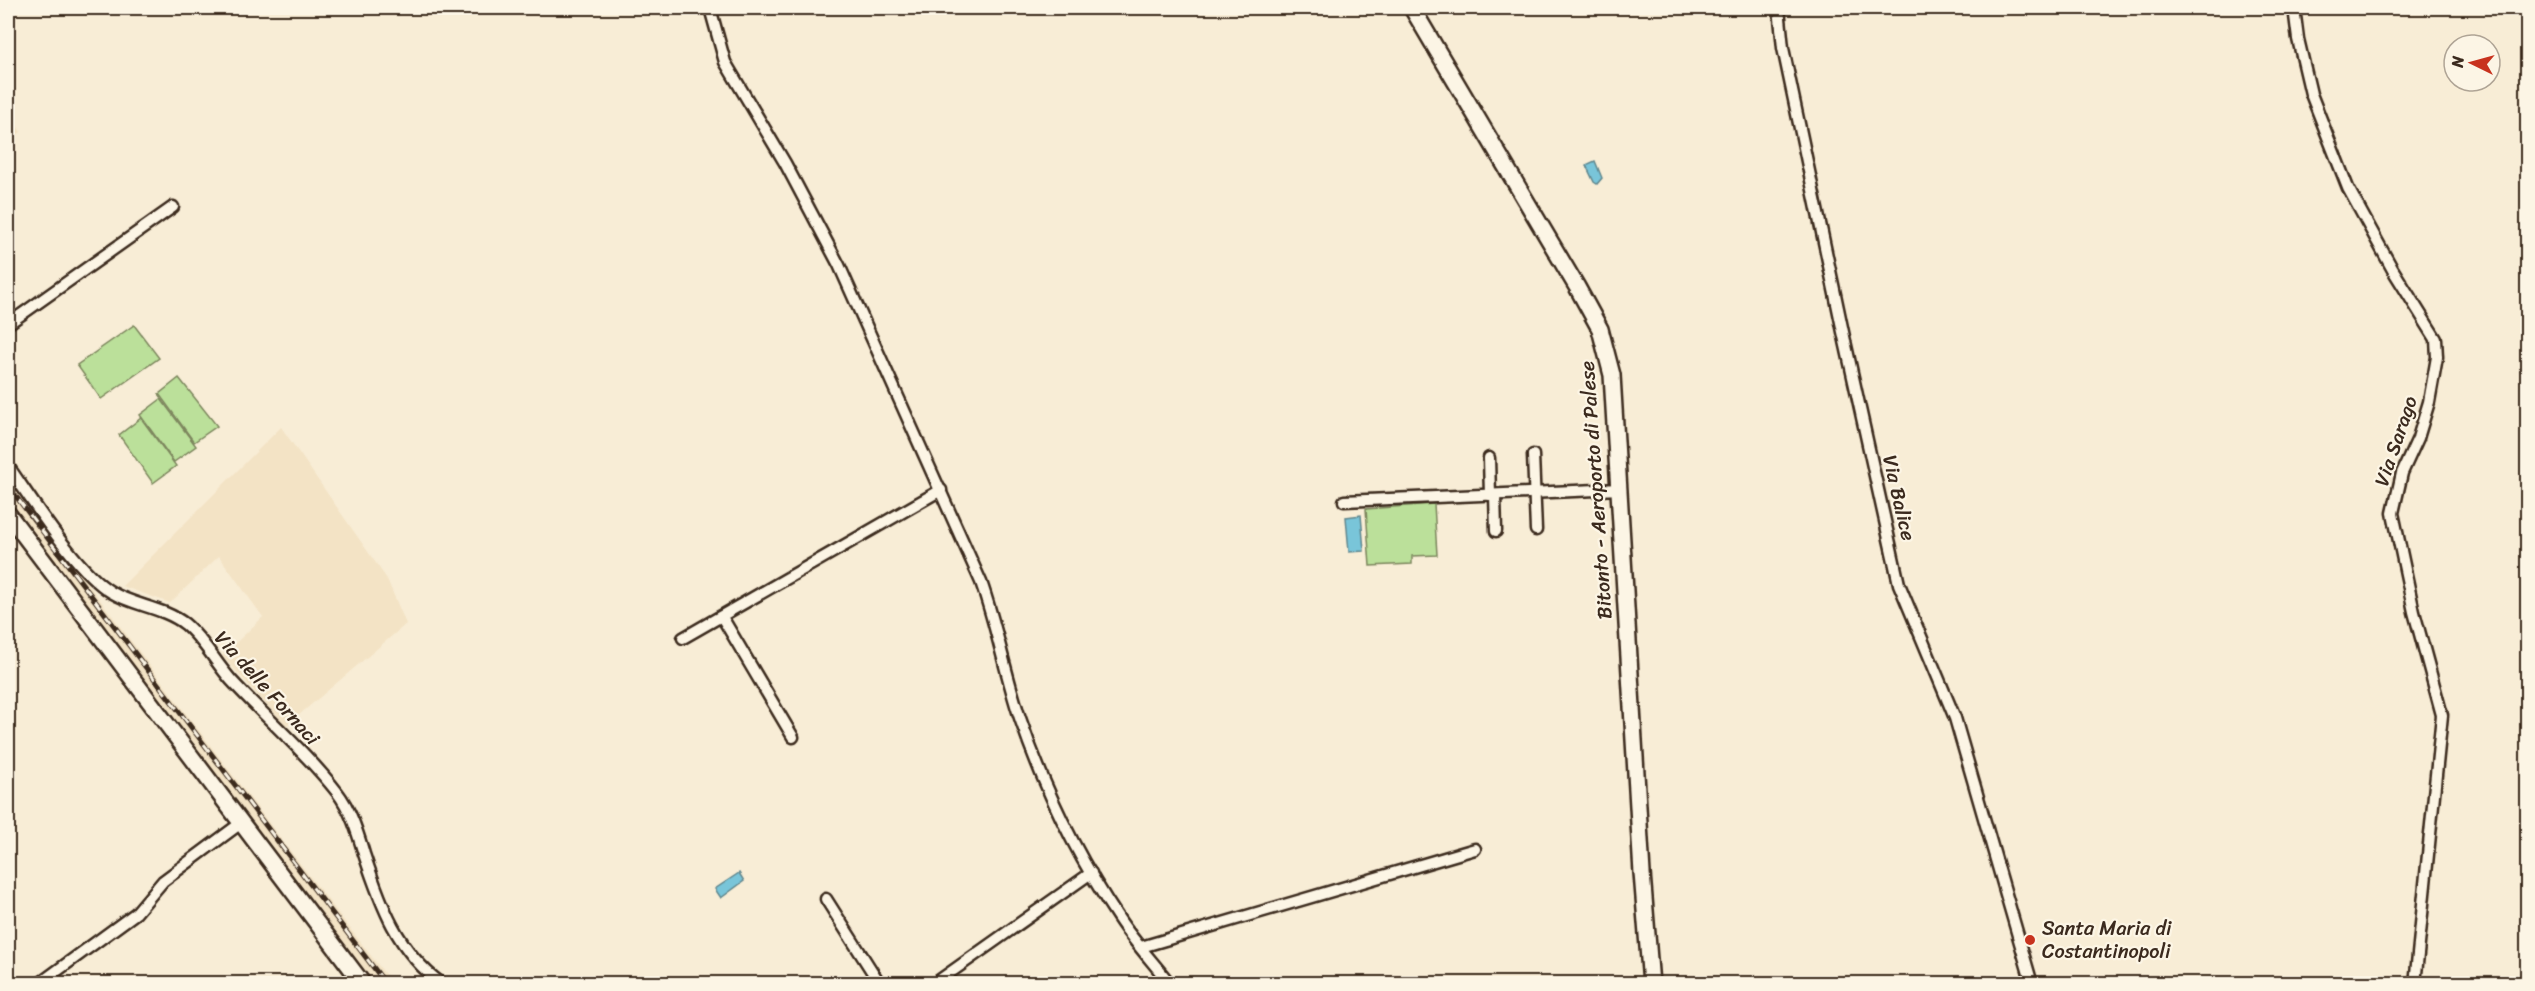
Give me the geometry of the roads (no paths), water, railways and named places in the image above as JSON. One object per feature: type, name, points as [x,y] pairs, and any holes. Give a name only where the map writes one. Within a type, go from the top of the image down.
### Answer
[{"type":"main road","name":"Bitonto - Aeroporto di Palese","points":[[1412,8],[1600,329],[1612,375],[1641,862],[1651,984]]},
{"type":"main road","points":[[8,514],[363,984]]},
{"type":"street","points":[[710,8],[725,62],[785,163],[839,265],[981,582],[997,627],[1020,717],[1043,779],[1091,873],[1119,920],[1170,984]]},
{"type":"street","name":"Via Balice","points":[[1779,8],[1783,48],[1899,584],[1955,718],[2032,984]]},
{"type":"street","name":"Via Sarago","points":[[2294,8],[2298,39],[2311,94],[2348,188],[2393,270],[2436,339],[2438,357],[2429,402],[2418,438],[2402,473],[2393,513],[2414,612],[2442,715],[2415,984]]},
{"type":"street","points":[[8,324],[173,207]]},
{"type":"street","points":[[1533,455],[1536,530]]},
{"type":"street","points":[[1489,458],[1496,531]]},
{"type":"street","name":"Via delle Fornaci","points":[[8,466],[93,578],[112,593],[169,614],[185,624],[196,634],[229,678],[335,789],[357,831],[381,905],[388,919],[417,964],[442,984]]},
{"type":"street","points":[[1344,501],[1620,489]]},
{"type":"street","points":[[683,638],[941,490]]},
{"type":"street","points":[[722,617],[793,737]]},
{"type":"street","points":[[39,984],[136,913],[163,881],[241,823]]},
{"type":"street","points":[[1141,947],[1475,849]]},
{"type":"street","points":[[934,984],[1091,873]]},
{"type":"street","points":[[826,899],[880,984]]},
{"type":"water","points":[[1595,161],[1602,178],[1597,184],[1586,165]]},
{"type":"water","points":[[1361,515],[1364,551],[1349,552],[1346,517]]},
{"type":"water","points":[[739,873],[744,881],[721,898],[715,889]]},
{"type":"railway","points":[[8,486],[386,984]]},
{"type":"place","name":"Santa Maria di Costantinopoli","points":[[2030,940]]}]
